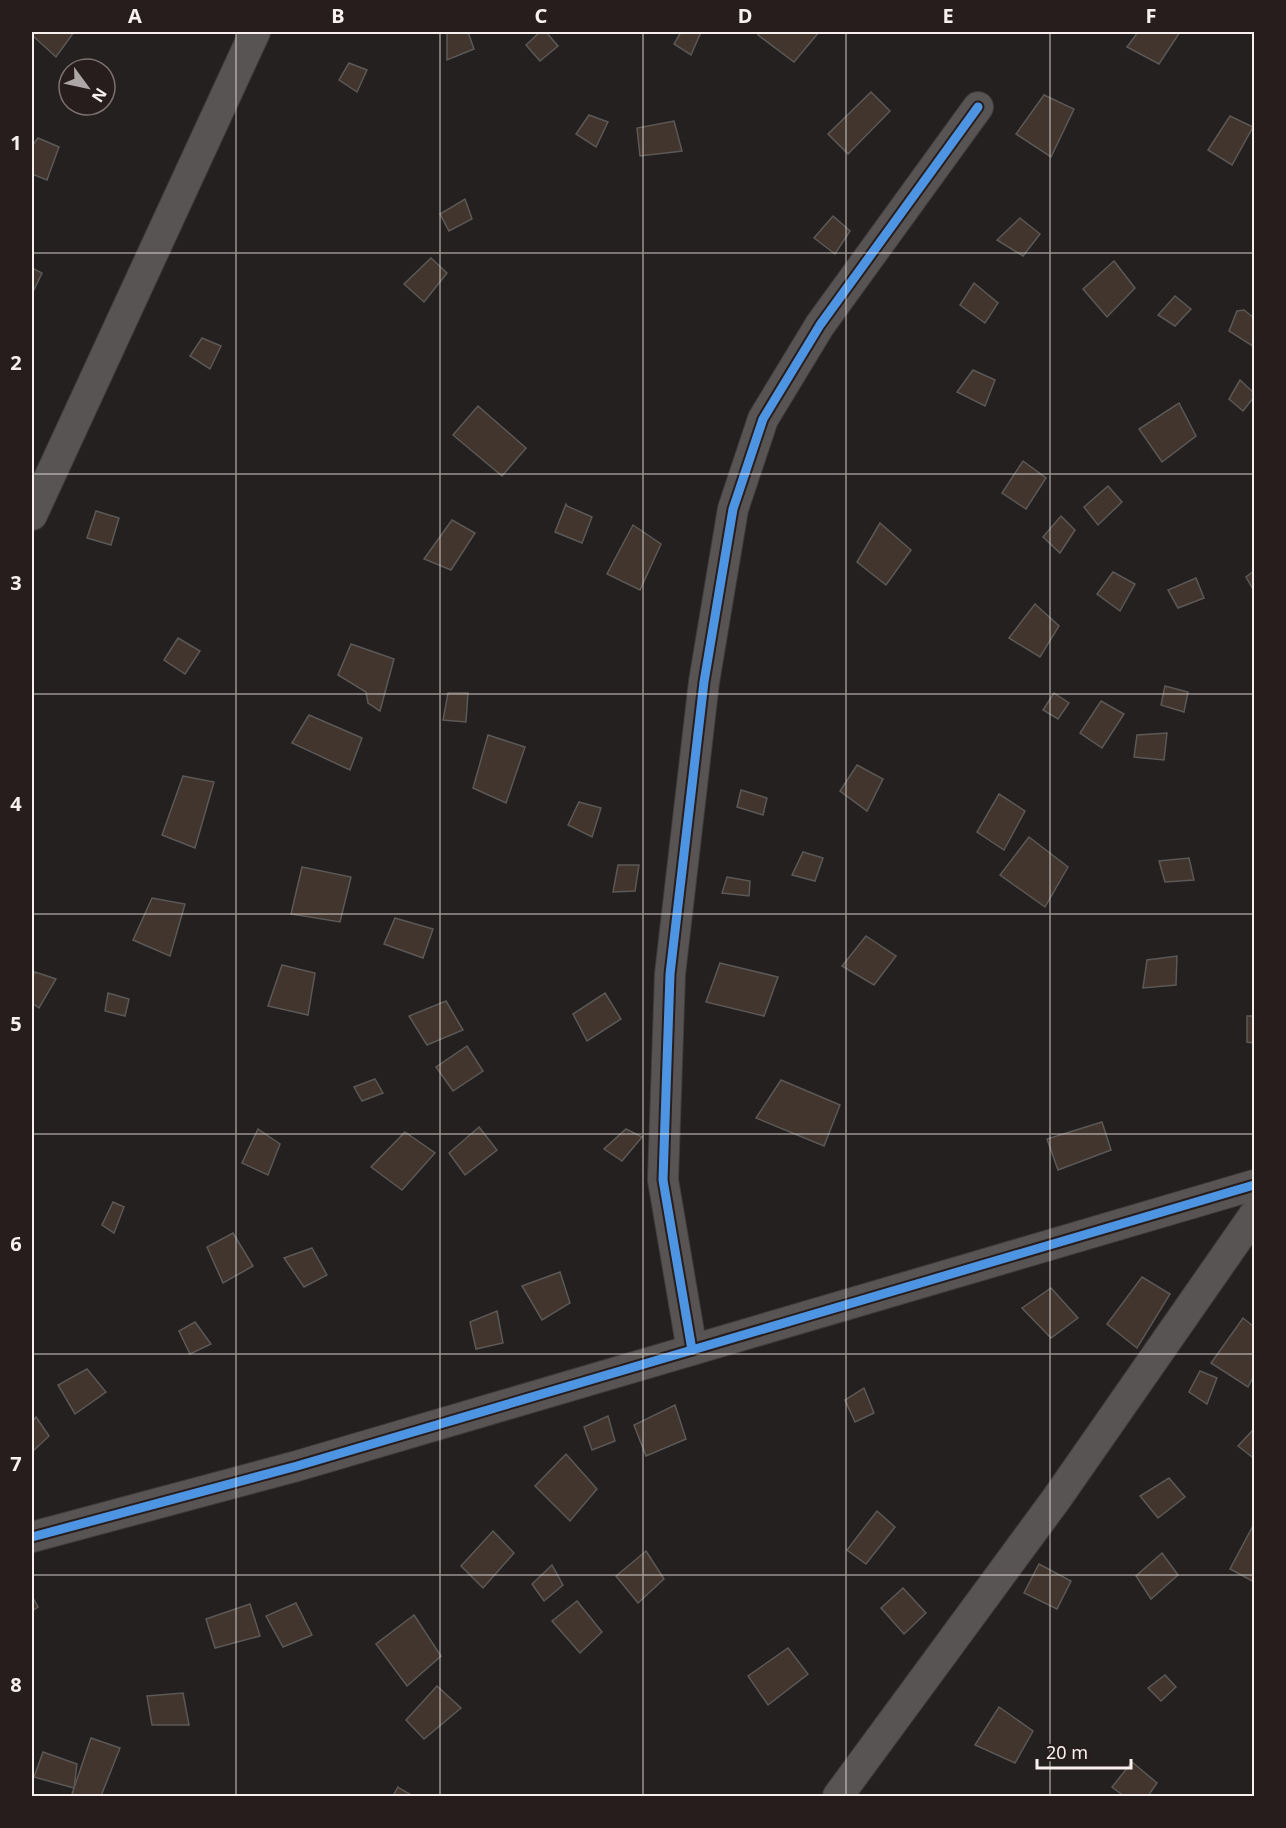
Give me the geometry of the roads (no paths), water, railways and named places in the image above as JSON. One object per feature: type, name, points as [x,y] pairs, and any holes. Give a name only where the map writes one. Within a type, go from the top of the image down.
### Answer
[{"type":"street","points":[[32,515],[255,32]]},
{"type":"street","points":[[692,1350],[663,1180],[670,974],[704,681],[733,509],[763,419],[820,325],[978,107]]},
{"type":"street","points":[[32,1537],[297,1466],[1254,1185]]},
{"type":"street","points":[[838,1797],[1057,1498],[1254,1215]]}]
